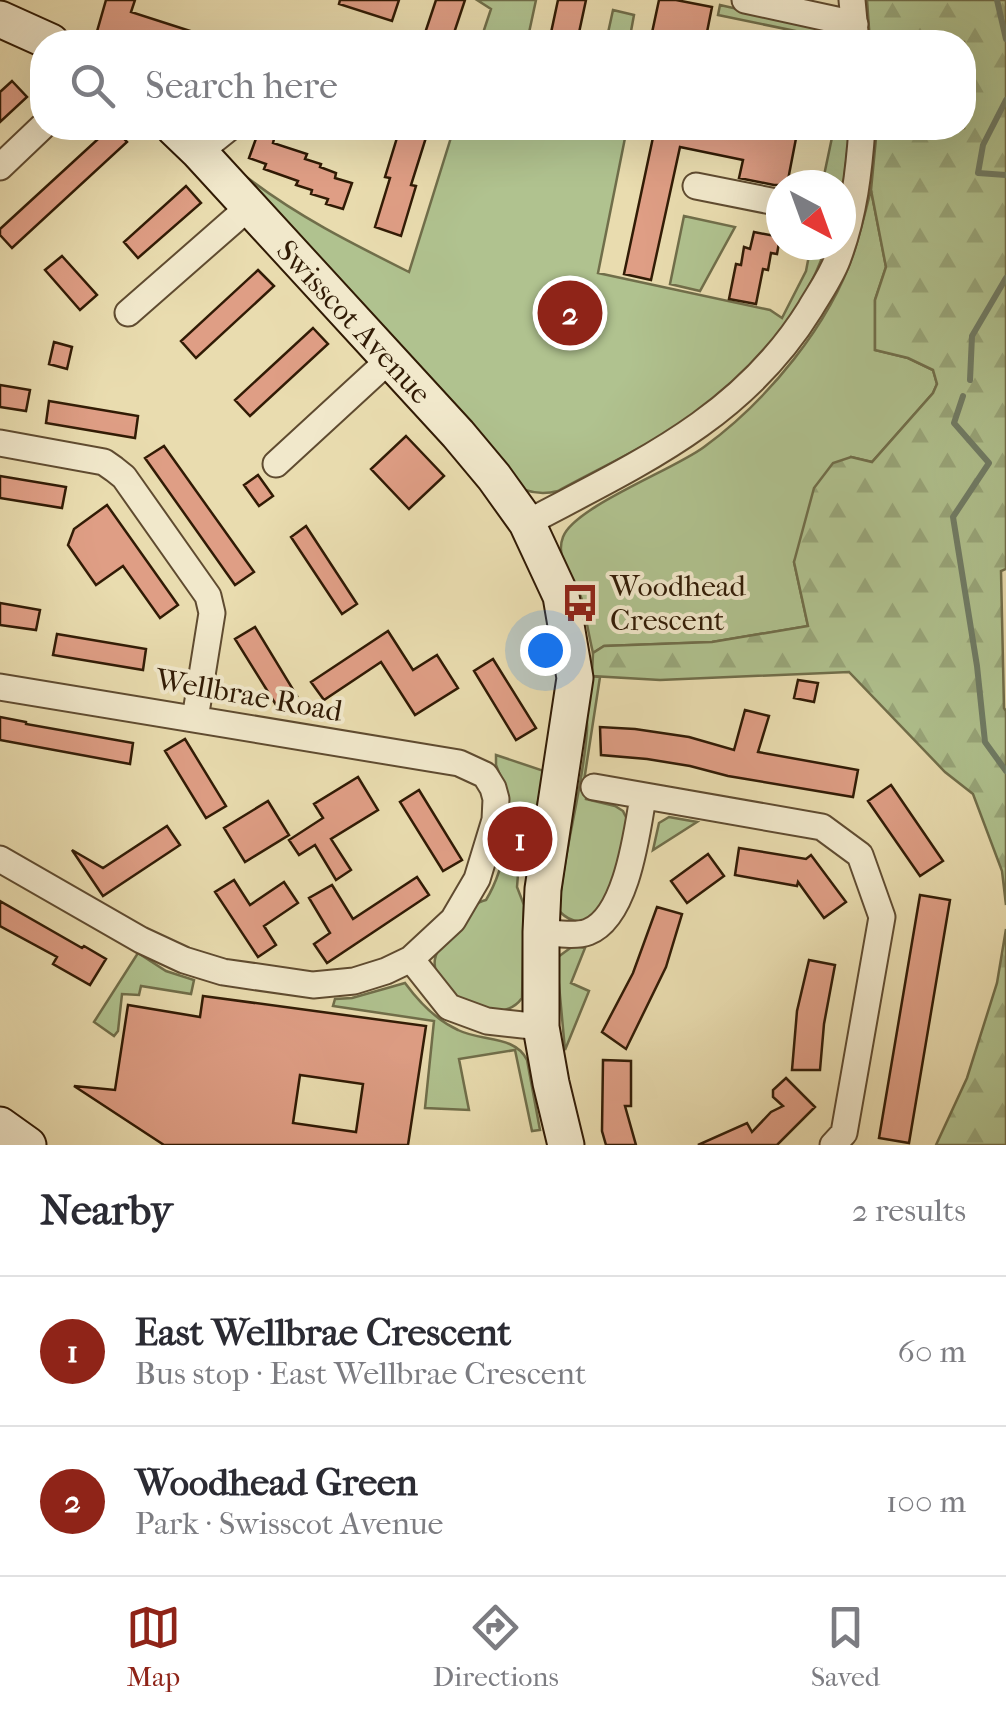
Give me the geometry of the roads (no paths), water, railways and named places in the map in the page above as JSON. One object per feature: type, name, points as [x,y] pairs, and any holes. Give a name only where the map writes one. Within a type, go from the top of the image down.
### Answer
[{"type":"street","points":[[745,0],[854,22]]},
{"type":"street","points":[[0,20],[30,33]]},
{"type":"street","points":[[0,167],[30,138]]},
{"type":"street","name":"Swisscot Avenue","points":[[186,140],[494,477],[527,524],[562,596],[575,678],[545,874],[541,932],[542,1027],[566,1145]]},
{"type":"street","points":[[199,152],[214,140]]},
{"type":"street","points":[[856,185],[861,140]]},
{"type":"street","points":[[696,186],[766,200]]},
{"type":"street","points":[[128,313],[249,207]]},
{"type":"street","points":[[527,524],[647,460],[708,420],[761,374],[798,328],[837,260]]},
{"type":"street","points":[[276,464],[388,361]]},
{"type":"street","points":[[0,443],[104,462],[124,477],[208,596],[212,612],[195,719]]},
{"type":"street","name":"Wellbrae Road","points":[[0,687],[459,763],[484,775],[496,799],[495,820],[477,879],[453,920],[410,959]]},
{"type":"street","points":[[594,787],[822,827],[860,855],[882,917],[844,1133],[833,1145]]},
{"type":"street","points":[[541,932],[588,932],[605,919],[618,900],[635,843],[643,797]]},
{"type":"street","points":[[0,859],[184,960],[224,972],[312,985],[354,981],[386,972],[410,959],[449,1007],[487,1021],[542,1027]]},
{"type":"waterway","points":[[997,0],[1006,39]]},
{"type":"waterway","points":[[1006,100],[983,145],[978,173],[1006,175]]},
{"type":"waterway","points":[[970,380],[972,336],[1006,278]]},
{"type":"waterway","points":[[963,396],[954,423],[989,463],[953,517],[985,742],[1006,771]]},
{"type":"place","name":"Woodhead Green","points":[[570,313]]},
{"type":"place","name":"Woodhead Crescent","points":[[580,603]]},
{"type":"place","name":"East Wellbrae Crescent","points":[[520,839]]}]
